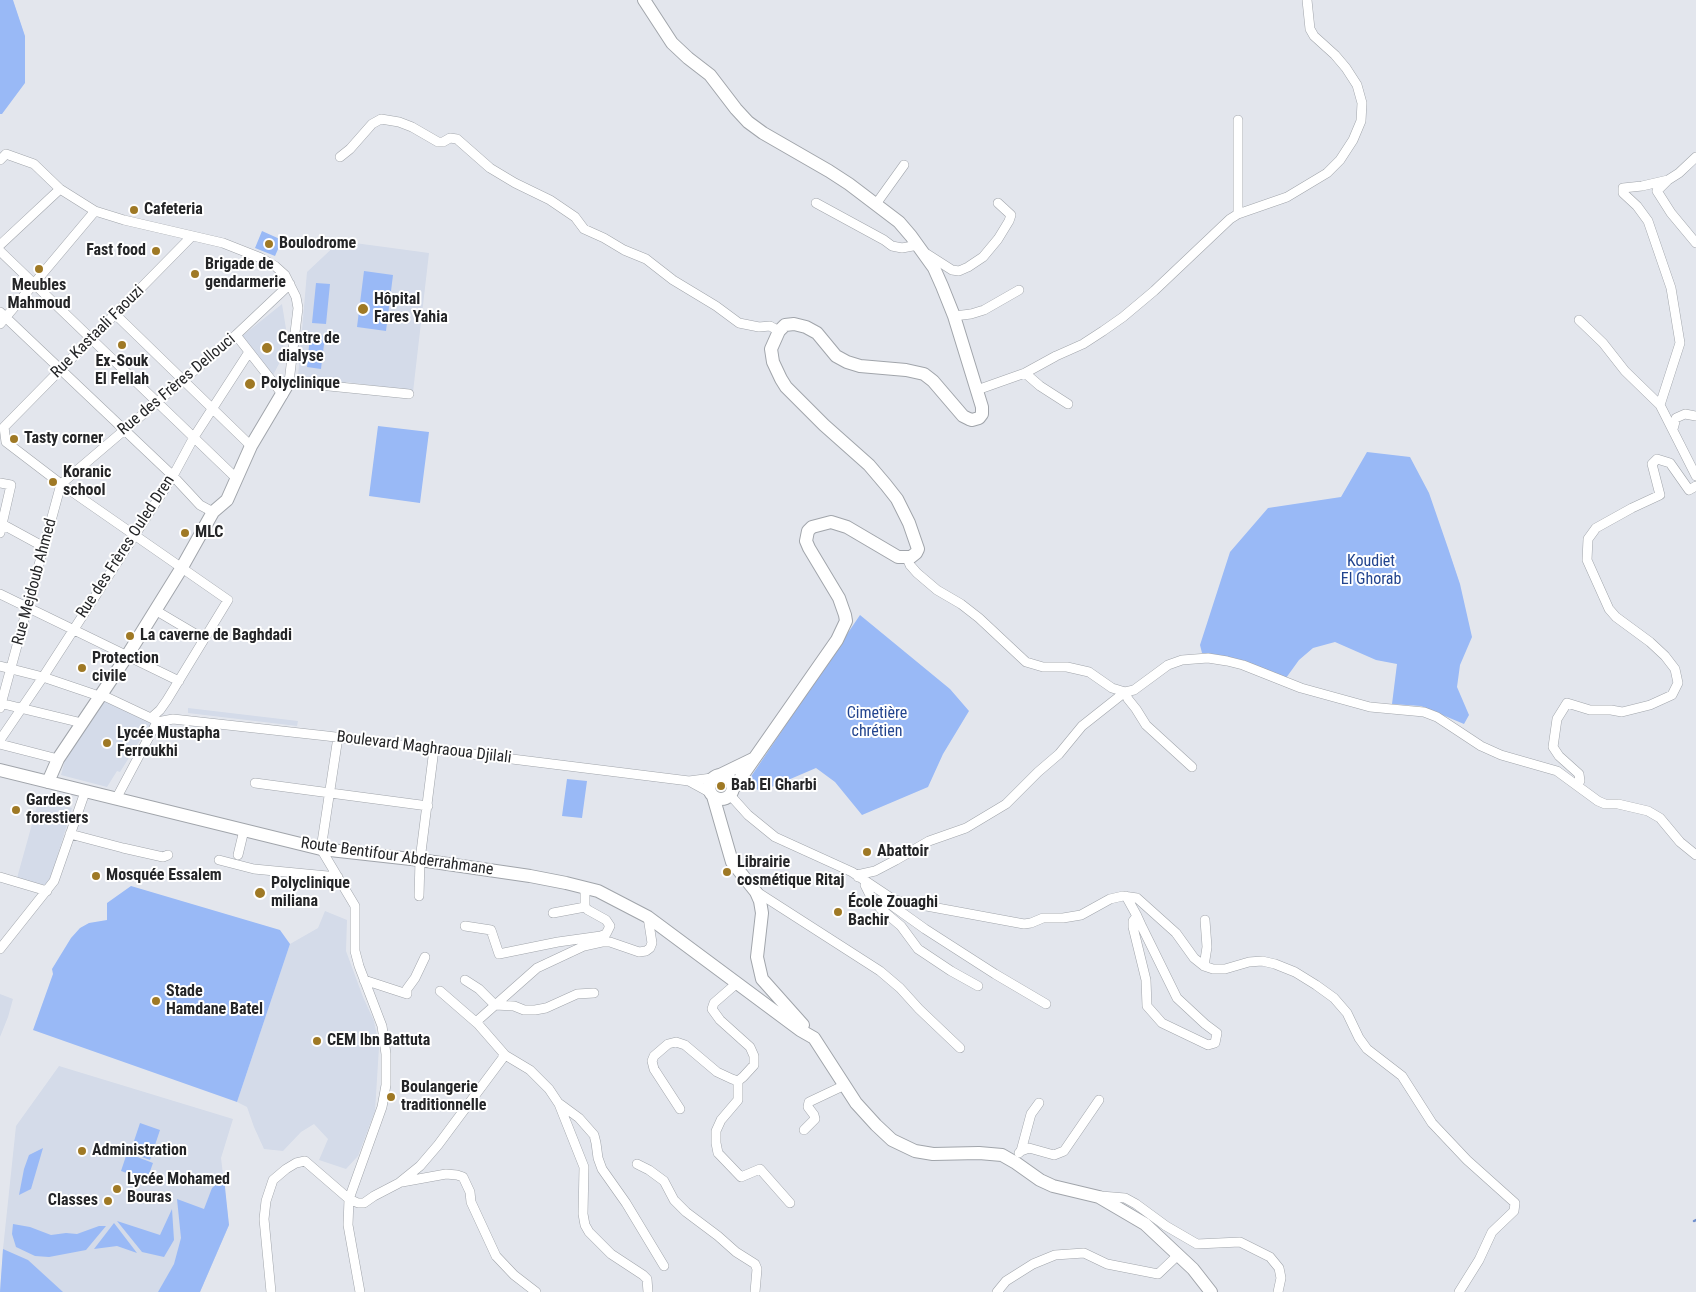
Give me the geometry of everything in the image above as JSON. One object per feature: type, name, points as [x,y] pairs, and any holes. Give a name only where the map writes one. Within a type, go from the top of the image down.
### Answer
[{"type":"main road","points":[[644,0],[672,43],[710,75],[748,122],[778,142],[829,171],[876,204],[899,222],[921,248],[934,268],[954,316],[983,412],[979,418],[972,420],[963,416],[933,381],[924,374],[906,370],[860,366],[847,362],[836,356],[817,333],[806,327],[794,324],[785,325],[778,331],[771,349],[776,371],[786,387],[868,465],[897,499],[918,544],[918,549],[916,554],[907,558],[895,556],[847,527],[831,522],[812,527],[808,531],[806,541],[839,598],[846,615],[846,621],[837,640],[753,759],[722,794]]},
{"type":"main road","points":[[48,782],[58,758],[127,656],[181,569],[213,512],[227,500],[251,446],[289,382]]},
{"type":"main road","points":[[722,794],[709,785],[716,776],[753,759]]},
{"type":"main road","name":"Route Bentifour Abderrahmane","points":[[0,770],[321,849],[420,860],[530,876],[598,891],[648,917],[800,1030],[814,1038]]},
{"type":"main road","points":[[716,776],[728,777],[731,781],[722,794],[724,837],[732,862],[756,892],[760,901],[762,913],[757,957],[762,979],[814,1038],[856,1103],[876,1125],[892,1140],[915,1152],[933,1154],[979,1153],[1002,1156],[1053,1186],[1099,1197],[1146,1224],[1203,1280],[1211,1292]]},
{"type":"street","points":[[977,390],[1025,373],[1083,344],[1123,316],[1154,290],[1230,219],[1238,214],[1287,197],[1327,173],[1340,160],[1353,140],[1360,121],[1362,103],[1357,85],[1335,55],[1314,36],[1310,29],[1307,0]]},
{"type":"street","points":[[340,156],[350,149],[372,124],[381,119],[412,127],[438,142],[443,142],[450,138],[457,140],[490,168],[515,184],[550,200],[575,217],[584,229],[646,259],[673,280],[716,306],[738,323],[759,327],[770,326],[778,331]]},
{"type":"street","points":[[1238,120],[1238,214]]},
{"type":"street","points":[[0,160],[6,154],[34,164],[60,189],[95,211],[223,244],[261,258],[276,266],[286,275],[296,297],[298,308],[289,382],[410,394]]},
{"type":"street","points":[[1660,405],[1680,343],[1671,288],[1648,221],[1622,193],[1623,188],[1668,180],[1679,174],[1696,157]]},
{"type":"street","points":[[876,204],[904,165]]},
{"type":"street","points":[[1668,180],[1657,191],[1671,214],[1696,243]]},
{"type":"street","points":[[0,245],[60,189]]},
{"type":"street","points":[[816,203],[892,246],[921,248],[952,270],[959,271],[983,256],[998,239],[1010,215],[998,203]]},
{"type":"street","points":[[95,211],[2,318],[124,430],[200,505],[213,512]]},
{"type":"street","name":"Rue Kastaali Faouzi","points":[[2,427],[192,236]]},
{"type":"street","points":[[0,251],[236,478]]},
{"type":"street","name":"Rue des Frères Dellouci","points":[[61,484],[236,335],[290,284]]},
{"type":"street","points":[[954,316],[984,310],[1019,290]]},
{"type":"street","points":[[115,314],[251,446]]},
{"type":"street","points":[[1579,320],[1603,343],[1628,375],[1660,405],[1696,476]]},
{"type":"street","points":[[236,335],[283,395]]},
{"type":"street","name":"Rue des Frères Ouled Dren","points":[[0,740],[43,678],[249,352]]},
{"type":"street","points":[[1025,373],[1040,386],[1068,404]]},
{"type":"street","points":[[1673,429],[1676,418],[1685,414],[1696,416]]},
{"type":"street","points":[[2,427],[3,444],[228,600],[154,720],[116,799]]},
{"type":"street","points":[[1576,785],[1580,781],[1579,774],[1559,756],[1553,747],[1558,719],[1567,704],[1590,710],[1622,712],[1650,705],[1672,695],[1678,683],[1675,669],[1665,656],[1650,642],[1616,617],[1609,609],[1604,594],[1587,560],[1588,539],[1596,528],[1660,495],[1652,464],[1657,459],[1670,462],[1689,490],[1696,486]]},
{"type":"street","points":[[0,483],[11,486],[1,527],[44,547]]},
{"type":"street","name":"Rue Mejdoub Ahmed","points":[[0,705],[61,484]]},
{"type":"street","points":[[907,558],[917,573],[937,590],[979,618],[1026,662],[1043,667],[1067,667],[1089,672],[1112,688],[1125,692],[1146,725],[1192,767]]},
{"type":"street","points":[[0,594],[179,681]]},
{"type":"street","points":[[155,610],[204,639]]},
{"type":"street","points":[[857,875],[875,870],[929,841],[966,828],[1006,804],[1059,754],[1082,726],[1125,692],[1134,690],[1168,665],[1182,660],[1208,658],[1227,661],[1301,688],[1370,707],[1424,712],[1437,717],[1481,746],[1501,755],[1557,771],[1587,794],[1605,804],[1618,804],[1648,811],[1660,818],[1680,842],[1696,855]]},
{"type":"street","points":[[0,666],[96,695],[102,695],[154,720]]},
{"type":"street","points":[[167,700],[173,719]]},
{"type":"street","points":[[0,705],[22,708],[82,723]]},
{"type":"street","name":"Boulevard Maghraoua Djilali","points":[[154,720],[173,719],[338,737],[690,781]]},
{"type":"street","points":[[338,737],[321,849],[355,906],[355,951],[382,1026],[386,1054],[386,1085],[382,1107],[349,1199],[348,1225],[360,1292]]},
{"type":"street","points":[[0,744],[58,758]]},
{"type":"street","points":[[419,896],[420,860],[434,749]]},
{"type":"street","points":[[690,781],[716,776]]},
{"type":"street","points":[[690,781],[722,794],[774,837],[857,875],[894,900],[1024,924],[1043,918],[1064,918],[1081,915],[1110,899],[1123,896],[1137,898],[1176,933],[1194,958],[1204,966],[1213,969],[1248,962],[1275,964],[1295,972],[1316,985],[1334,998],[1347,1013],[1359,1038],[1367,1049],[1402,1076],[1432,1123],[1467,1160],[1515,1203],[1514,1211],[1492,1232],[1479,1260],[1459,1292]]},
{"type":"street","points":[[254,783],[428,806]]},
{"type":"street","points":[[0,949],[48,891],[54,881],[85,792]]},
{"type":"street","points":[[238,855],[244,830]]},
{"type":"street","points":[[70,834],[163,857],[168,855]]},
{"type":"street","points":[[219,860],[254,869],[338,877]]},
{"type":"street","points":[[857,875],[872,891],[933,934],[1046,1004]]},
{"type":"street","points":[[0,877],[48,891]]},
{"type":"street","points":[[865,884],[871,897],[881,909],[901,926],[918,949],[950,971],[978,986]]},
{"type":"street","points":[[466,926],[491,930],[499,954],[558,942],[601,936],[606,934],[610,926],[606,920],[585,907],[585,887]]},
{"type":"street","points":[[756,892],[880,971],[900,988],[960,1048]]},
{"type":"street","points":[[1126,896],[1137,916],[1177,998],[1204,1024],[1217,1032],[1215,1043],[1208,1045],[1162,1023],[1147,1006],[1146,980],[1132,921],[1137,916]]},
{"type":"street","points":[[553,913],[585,907]]},
{"type":"street","points":[[476,1022],[537,968],[584,946],[610,942],[639,952],[646,951],[652,943],[648,917]]},
{"type":"street","points":[[1204,966],[1207,947],[1205,920]]},
{"type":"street","points":[[364,980],[407,994],[407,989],[416,978],[425,957]]},
{"type":"street","points":[[465,980],[479,989],[495,1005],[535,1010],[546,1008],[577,994],[594,994]]},
{"type":"street","points":[[738,983],[714,1003],[712,1009],[720,1020],[750,1047],[754,1056],[754,1065],[750,1071],[738,1080]]},
{"type":"street","points":[[440,991],[476,1022],[505,1055],[530,1070],[549,1089],[558,1103],[584,1168],[583,1214],[585,1225],[589,1232],[611,1254],[643,1275],[646,1279],[648,1292]]},
{"type":"street","points":[[680,1109],[654,1069],[652,1061],[654,1056],[668,1044],[676,1042],[684,1045],[723,1076],[738,1080]]},
{"type":"street","points":[[271,1292],[264,1219],[266,1201],[273,1180],[286,1169],[305,1161],[349,1199],[364,1203],[399,1183],[420,1166],[438,1145],[505,1055]]},
{"type":"street","points":[[738,1080],[738,1100],[721,1120],[716,1131],[718,1153],[741,1177],[760,1169],[790,1203]]},
{"type":"street","points":[[804,1130],[814,1119],[814,1115],[808,1107],[809,1102],[845,1084]]},
{"type":"street","points":[[1021,1151],[1029,1148],[1054,1155],[1064,1151],[1098,1100]]},
{"type":"street","points":[[558,1103],[579,1118],[594,1135],[602,1169],[626,1203],[664,1266]]},
{"type":"street","points":[[1012,1161],[1021,1151],[1031,1114],[1040,1103]]},
{"type":"street","points":[[637,1164],[664,1181],[674,1200],[686,1212],[736,1252],[755,1264],[757,1269],[756,1292]]},
{"type":"street","points":[[399,1183],[446,1174],[457,1175],[463,1178],[470,1192],[471,1202],[496,1256],[514,1275],[536,1292]]},
{"type":"street","points":[[1090,1194],[1125,1198],[1166,1226],[1197,1244],[1240,1242],[1270,1257],[1278,1268],[1281,1278],[1278,1292]]},
{"type":"street","points":[[997,1292],[1006,1281],[1033,1264],[1055,1254],[1084,1253],[1107,1264],[1158,1274],[1178,1255]]},
{"type":"shaded area","name":"Hôpital Fares Yahia","points":[[340,241],[429,253],[413,392],[346,382],[345,387],[327,384],[327,380],[298,377],[307,272]]},
{"type":"shaded area","name":"Centre de dialyse","points":[[282,304],[286,329],[281,360],[272,377],[241,337]]},
{"type":"shaded area","name":"Lycée Mustapha Ferroukhi","points":[[103,699],[151,723],[120,772],[117,771],[107,787],[61,775],[66,756],[85,730]]},
{"type":"shaded area","points":[[188,708],[298,721],[297,726],[188,713]]},
{"type":"shaded area","points":[[39,799],[72,808],[47,886],[17,878]]},
{"type":"shaded area","name":"CEM Ibn Battuta","points":[[325,911],[347,920],[346,951],[374,1021],[379,1047],[375,1111],[358,1156],[346,1169],[319,1160],[328,1139],[314,1124],[301,1132],[283,1151],[264,1149],[247,1107],[237,1102],[290,944],[318,928]]},
{"type":"shaded area","points":[[0,994],[13,999],[0,1037]]},
{"type":"shaded area","name":"Lycée Mohamed Bouras","points":[[59,1066],[233,1119],[221,1158],[229,1225],[200,1292],[0,1292],[16,1126]]},
{"type":"green space","points":[[0,0],[13,0],[25,36],[25,83],[2,114],[0,114]]},
{"type":"green space","name":"Boulodrome","points":[[262,231],[282,240],[275,256],[255,248]]},
{"type":"green space","points":[[364,271],[393,275],[386,331],[357,327]]},
{"type":"green space","points":[[316,283],[330,284],[326,324],[312,323]]},
{"type":"green space","points":[[310,335],[325,336],[321,369],[307,367]]},
{"type":"green space","points":[[378,426],[429,432],[420,503],[369,496]]},
{"type":"green space","name":"Koudiet El Ghorab","points":[[1367,452],[1410,457],[1429,493],[1460,584],[1472,637],[1460,665],[1457,687],[1469,715],[1464,724],[1421,706],[1392,704],[1397,664],[1376,660],[1335,642],[1313,648],[1299,660],[1286,678],[1242,661],[1202,653],[1200,645],[1230,552],[1268,508],[1341,497]]},
{"type":"green space","name":"Cimetière chrétien","points":[[860,615],[950,689],[969,711],[943,754],[928,787],[862,815],[835,782],[816,768],[760,792],[748,781]]},
{"type":"green space","points":[[567,779],[587,781],[582,818],[562,816]]},
{"type":"green space","name":"Stade Hamdane Batel","points":[[131,886],[280,930],[290,944],[237,1102],[33,1030],[53,974],[52,969],[71,938],[80,928],[89,923],[107,920],[107,903]]},
{"type":"green space","points":[[140,1123],[160,1130],[150,1160],[130,1153]]},
{"type":"green space","points":[[43,1148],[31,1189],[19,1195],[29,1155]]},
{"type":"green space","points":[[127,1153],[153,1163],[147,1180],[121,1171]]},
{"type":"green space","points":[[224,1178],[229,1225],[200,1292],[158,1292],[174,1264],[181,1238],[177,1199],[204,1209],[212,1188]]},
{"type":"green space","points":[[172,1209],[174,1240],[164,1257],[142,1252],[117,1221],[160,1235]]},
{"type":"green space","points":[[114,1223],[137,1253],[117,1246],[94,1249]]},
{"type":"green space","points":[[13,1224],[30,1227],[51,1235],[77,1234],[99,1226],[106,1226],[86,1250],[49,1257],[35,1256],[16,1247],[12,1234]]},
{"type":"green space","points":[[3,1249],[28,1260],[63,1292],[0,1292]]},
{"type":"place","name":"Cafeteria","points":[[134,210]]},
{"type":"place","name":"Boulodrome","points":[[269,244]]},
{"type":"place","name":"Fast food","points":[[156,251]]},
{"type":"place","name":"Meubles Mahmoud","points":[[39,269]]},
{"type":"place","name":"Brigade de gendarmerie","points":[[195,274]]},
{"type":"place","name":"Hôpital Fares Yahia","points":[[363,309]]},
{"type":"place","name":"Ex-Souk El Fellah","points":[[122,345]]},
{"type":"place","name":"Centre de dialyse","points":[[267,348]]},
{"type":"place","name":"Polyclinique","points":[[250,384]]},
{"type":"place","name":"Tasty corner","points":[[14,439]]},
{"type":"place","name":"Koranic school","points":[[53,482]]},
{"type":"place","name":"MLC","points":[[185,533]]},
{"type":"place","name":"La caverne de Baghdadi","points":[[130,636]]},
{"type":"place","name":"Protection civile","points":[[82,668]]},
{"type":"place","name":"Lycée Mustapha Ferroukhi","points":[[107,743]]},
{"type":"place","name":"Bab El Gharbi","points":[[721,786]]},
{"type":"place","name":"Gardes forestiers","points":[[16,810]]},
{"type":"place","name":"Abattoir","points":[[867,852]]},
{"type":"place","name":"Librairie cosmétique Ritaj","points":[[727,872]]},
{"type":"place","name":"Mosquée Essalem","points":[[96,876]]},
{"type":"place","name":"Polyclinique miliana","points":[[260,893]]},
{"type":"place","name":"École Zouaghi Bachir","points":[[838,912]]},
{"type":"place","name":"Stade Hamdane Batel","points":[[156,1001]]},
{"type":"place","name":"CEM Ibn Battuta","points":[[317,1041]]},
{"type":"place","name":"Boulangerie traditionnelle","points":[[391,1097]]},
{"type":"place","name":"Administration","points":[[82,1151]]},
{"type":"place","name":"Lycée Mohamed Bouras","points":[[117,1189]]},
{"type":"place","name":"Classes","points":[[108,1201]]}]
